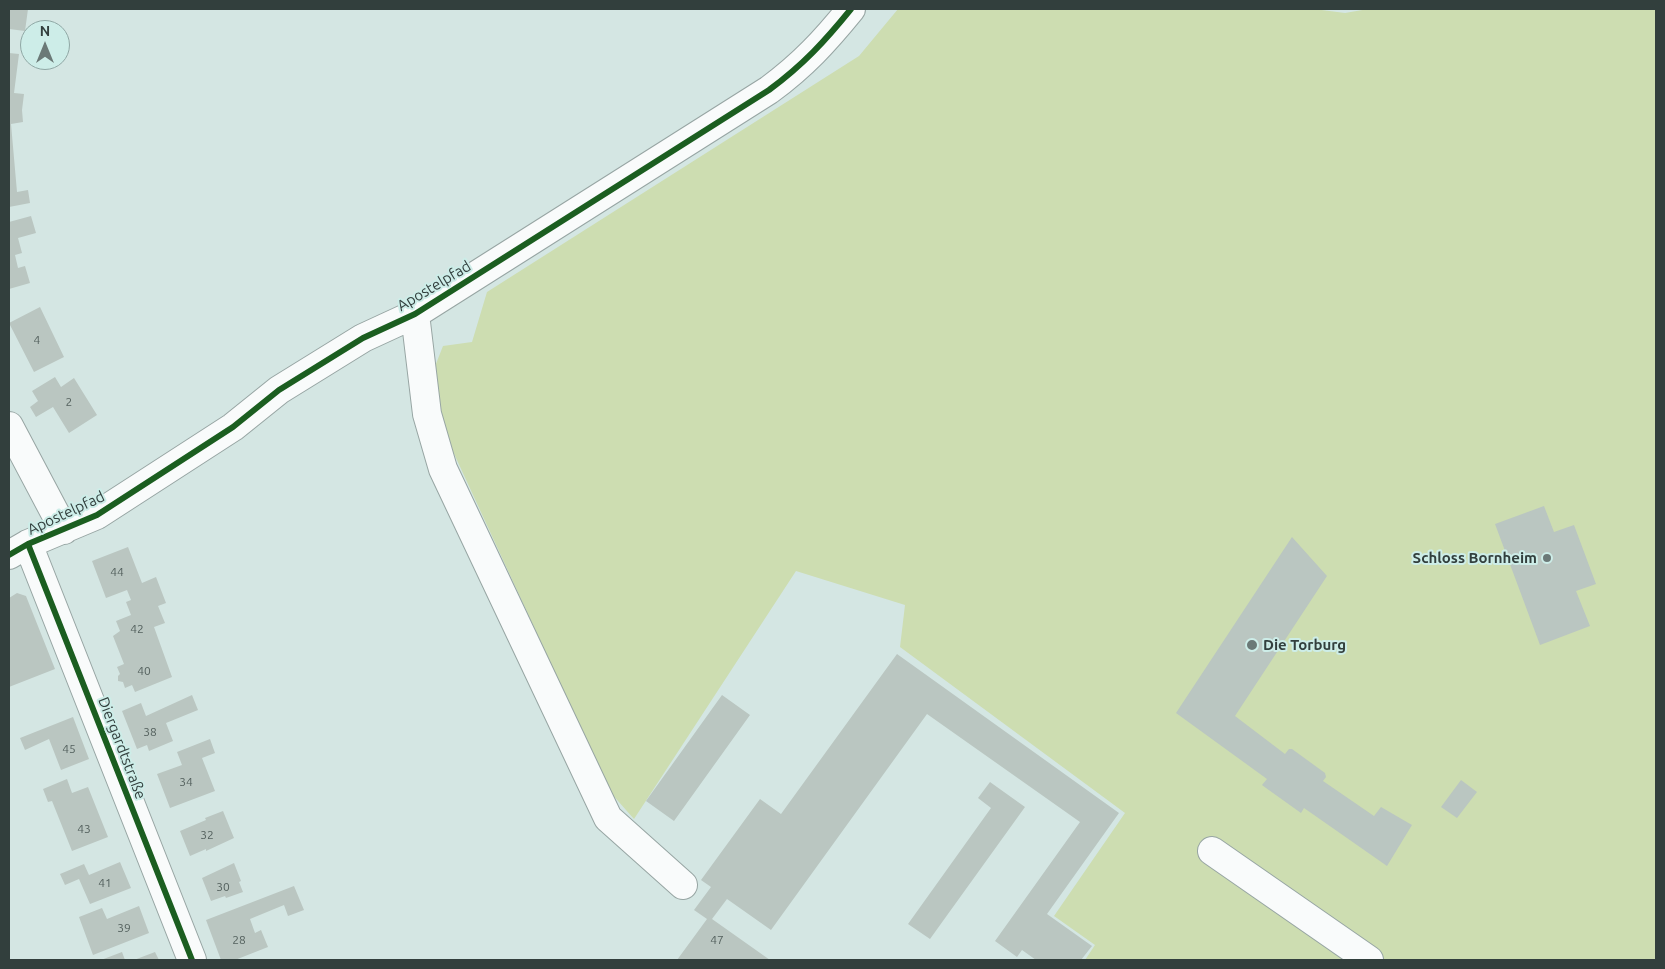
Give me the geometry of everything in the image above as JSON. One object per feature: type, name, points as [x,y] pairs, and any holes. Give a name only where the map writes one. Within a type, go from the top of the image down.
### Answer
[{"type":"street","name":"Apostelpfad","points":[[19,550],[97,515],[233,427],[279,390],[363,338],[415,314],[769,90],[794,72],[852,9]]},
{"type":"street","points":[[415,314],[427,414],[442,469],[608,818],[683,885]]},
{"type":"street","points":[[9,426],[64,530]]},
{"type":"street","name":"Diergardtstraße","points":[[19,550],[192,960]]},
{"type":"street","points":[[1212,851],[1369,960]]},
{"type":"green space","points":[[898,9],[1314,9],[1345,13],[1368,9],[1656,9],[1656,960],[1085,960],[1095,945],[1054,916],[1125,813],[900,647],[905,605],[796,571],[634,819],[610,792],[444,432],[432,374],[443,346],[472,342],[487,292],[859,56]]},
{"type":"building","points":[[9,9],[28,9],[26,20],[20,20],[20,30],[9,29]]},
{"type":"building","points":[[9,53],[19,54],[14,93],[24,94],[23,122],[11,124],[17,192],[28,190],[30,203],[9,207]]},
{"type":"building","points":[[31,216],[36,233],[18,238],[22,253],[15,255],[18,268],[25,266],[30,283],[9,289],[9,222]]},
{"type":"building","points":[[40,307],[64,357],[34,372],[9,323]]},
{"type":"building","points":[[55,377],[61,387],[74,378],[97,415],[69,433],[53,407],[36,417],[30,407],[38,401],[32,391]]},
{"type":"building","name":"Schloss Bornheim","points":[[1544,506],[1554,532],[1574,525],[1596,584],[1576,591],[1590,626],[1540,645],[1495,524]]},
{"type":"building","name":"Die Torburg","points":[[1292,537],[1327,576],[1235,716],[1285,754],[1289,749],[1292,749],[1325,773],[1326,777],[1323,781],[1374,816],[1381,807],[1412,825],[1387,866],[1304,808],[1301,813],[1266,788],[1262,785],[1267,779],[1176,713]]},
{"type":"building","points":[[128,547],[142,583],[156,577],[166,603],[158,606],[165,623],[154,627],[172,677],[135,692],[132,685],[125,688],[123,682],[118,681],[120,674],[117,667],[124,664],[113,636],[120,631],[116,621],[131,615],[126,602],[131,600],[127,590],[106,598],[92,561]]},
{"type":"building","points":[[17,593],[26,596],[55,669],[9,687],[9,598]]},
{"type":"building","points":[[897,654],[1119,813],[1047,914],[1092,946],[1081,960],[1036,960],[1022,950],[1017,957],[995,941],[1080,822],[927,714],[771,930],[727,899],[712,919],[770,960],[677,960],[707,919],[694,910],[711,887],[701,880],[760,799],[781,814]]},
{"type":"building","points":[[192,695],[198,710],[166,723],[173,741],[149,751],[147,745],[137,749],[122,711],[141,703],[146,716]]},
{"type":"building","points":[[722,695],[750,715],[674,821],[646,801]]},
{"type":"building","points":[[73,717],[89,759],[61,770],[49,739],[25,750],[20,738]]},
{"type":"building","points":[[210,739],[215,753],[202,758],[215,791],[170,808],[157,774],[182,765],[177,752]]},
{"type":"building","points":[[67,779],[72,793],[88,787],[108,837],[72,851],[52,801],[48,802],[43,789]]},
{"type":"building","points":[[1461,780],[1477,792],[1457,818],[1441,807]]},
{"type":"building","points":[[990,782],[1025,807],[930,939],[908,924],[991,808],[978,798]]},
{"type":"building","points":[[223,811],[234,838],[190,856],[180,831]]},
{"type":"building","points":[[120,862],[131,888],[90,904],[79,879],[65,885],[60,874],[84,864],[89,875]]},
{"type":"building","points":[[234,863],[243,892],[211,901],[202,878]]},
{"type":"building","points":[[294,886],[304,910],[288,916],[284,905],[250,919],[255,933],[261,930],[268,947],[235,960],[221,960],[206,920]]},
{"type":"building","points":[[139,906],[149,933],[93,955],[79,917],[102,908],[107,919]]},
{"type":"building","points":[[122,952],[125,960],[101,960]]},
{"type":"building","points":[[155,952],[159,960],[134,960]]},
{"type":"cycle path","points":[[9,555],[28,544],[97,515],[233,427],[279,390],[363,338],[415,314],[769,90],[813,52],[851,9]]},
{"type":"cycle path","points":[[28,544],[192,960]]},
{"type":"place","name":"Schloss Bornheim","points":[[1547,558]]},
{"type":"place","name":"Die Torburg","points":[[1252,645]]}]
